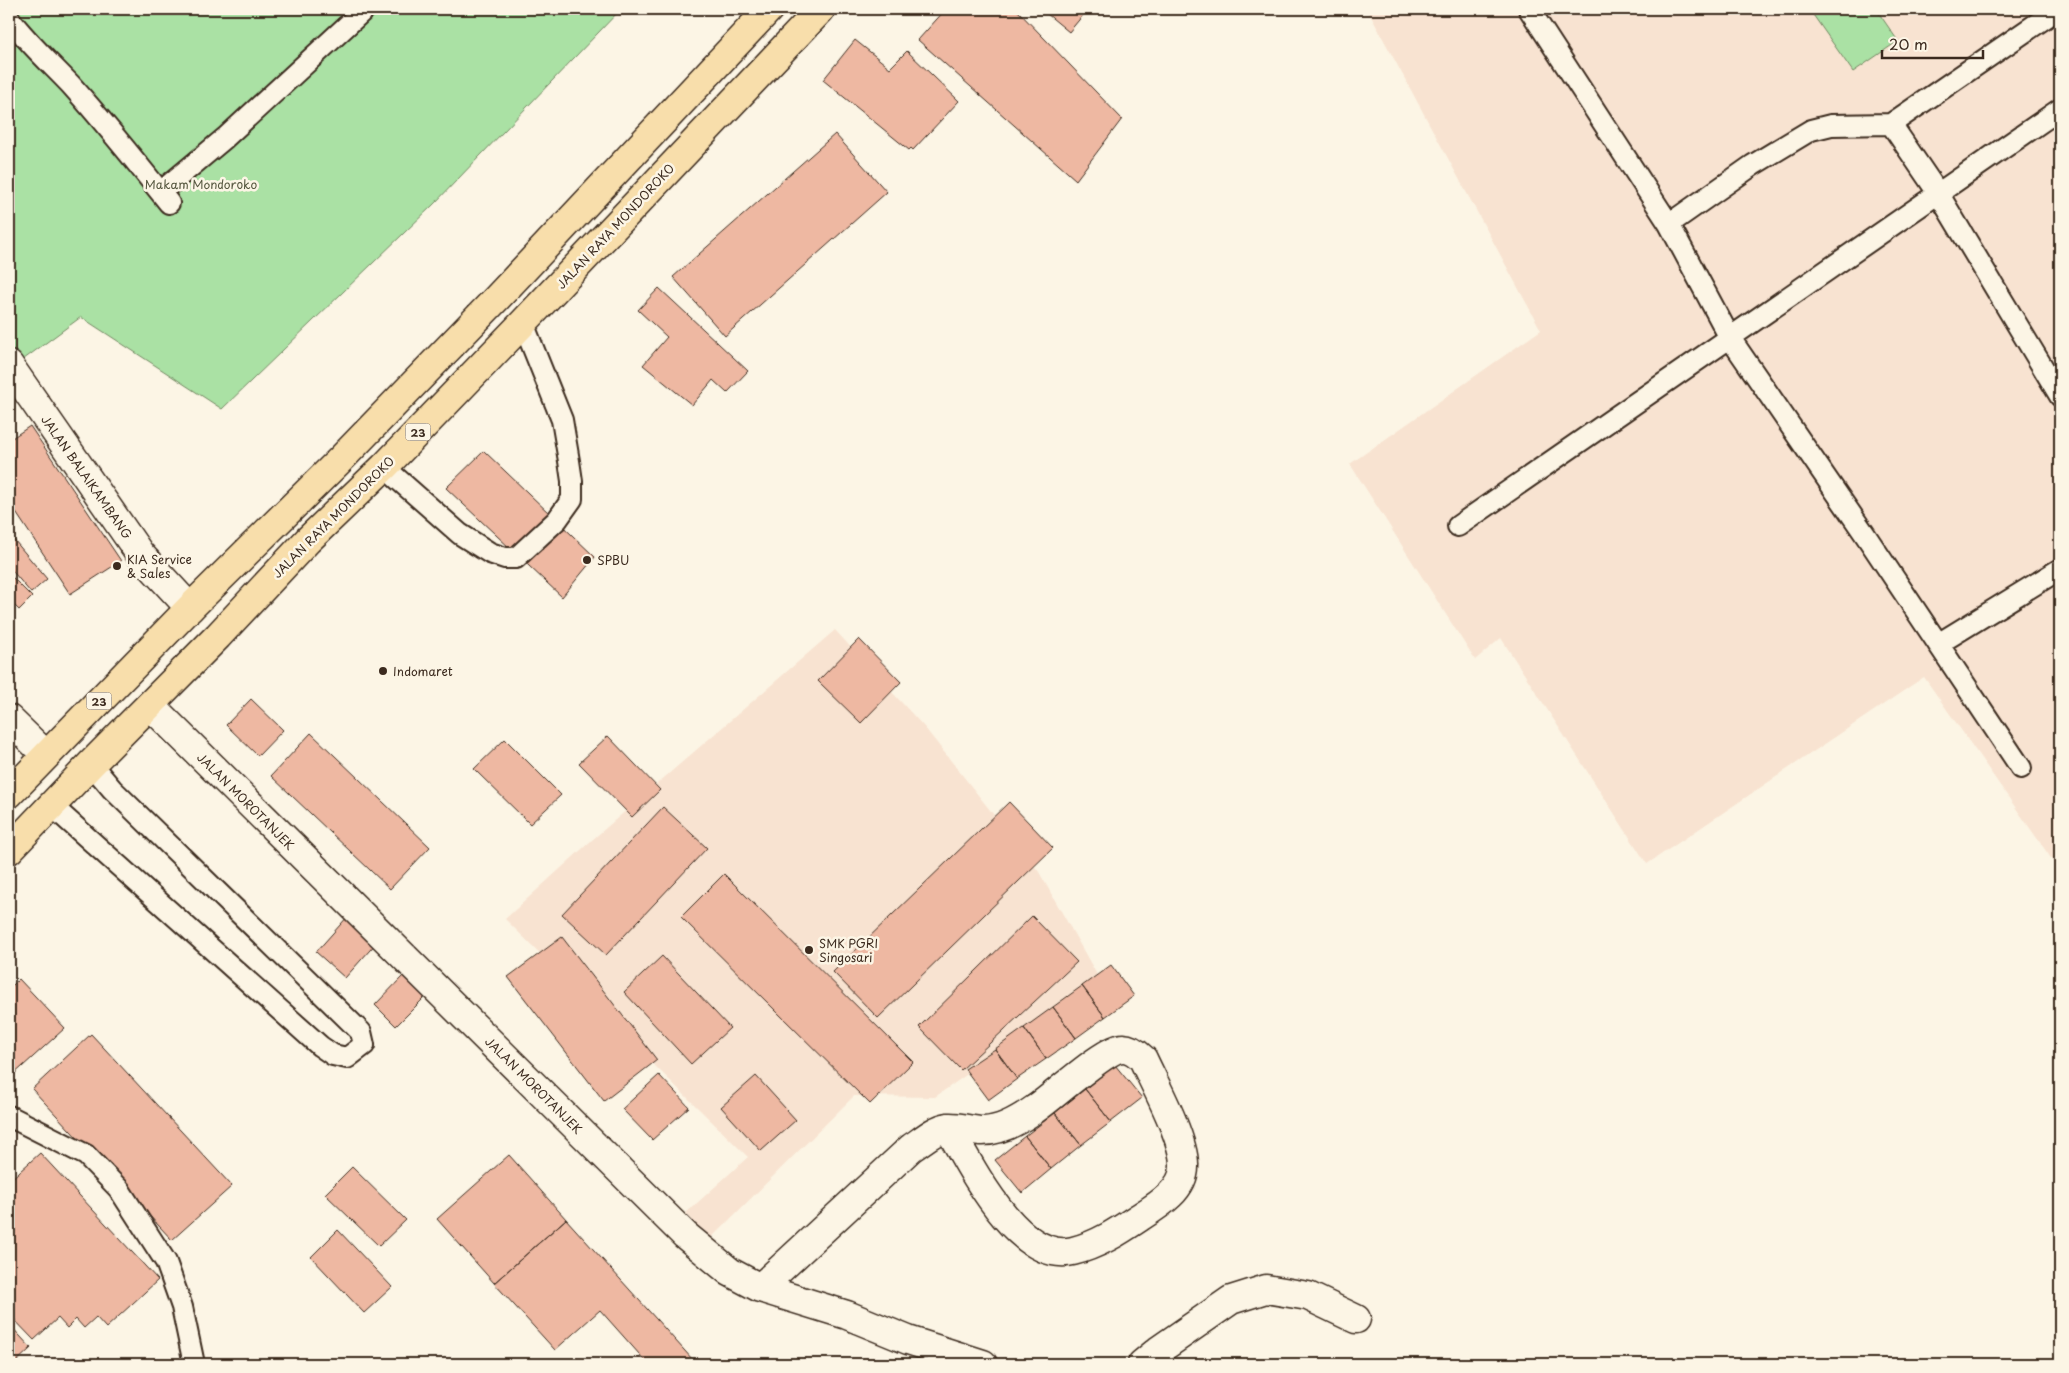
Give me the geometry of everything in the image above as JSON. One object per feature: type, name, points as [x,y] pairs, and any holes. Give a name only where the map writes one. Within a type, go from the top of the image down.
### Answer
[{"type":"highway","name":"23","points":[[11,787],[46,756],[190,608],[340,460],[497,298],[769,9]]},
{"type":"highway","name":"JALAN RAYA MONDOROKO","points":[[9,850],[218,636],[308,540],[384,467],[821,9]]},
{"type":"highway","points":[[497,298],[523,323]]},
{"type":"highway","points":[[190,608],[218,636]]},
{"type":"street","name":"JALAN BALAIKAMBANG","points":[[9,365],[140,554],[190,608]]},
{"type":"street","name":"JALAN MOROTANJEK","points":[[150,705],[685,1235],[730,1272],[760,1288],[847,1315],[908,1340],[981,1364]]},
{"type":"street","points":[[9,719],[46,756]]},
{"type":"street","points":[[760,1288],[911,1148],[948,1127],[984,1131],[1013,1123],[1035,1110],[1102,1057],[1118,1049],[1126,1048],[1140,1056],[1145,1064],[1178,1136],[1183,1154],[1184,1174],[1177,1187],[1154,1208],[1104,1240],[1071,1252],[1052,1251],[1034,1244],[1003,1217],[979,1181],[948,1127]]},
{"type":"street","points":[[1142,1364],[1230,1300],[1266,1289],[1308,1296],[1356,1320]]},
{"type":"lane","points":[[9,18],[23,36],[169,194],[225,138],[364,9]]},
{"type":"lane","points":[[1529,9],[1669,224],[1730,338],[2021,768]]},
{"type":"lane","points":[[1669,224],[1752,165],[1811,130],[1831,125],[1891,124],[2058,9]]},
{"type":"lane","points":[[1458,526],[2060,109]]},
{"type":"lane","points":[[1891,124],[1938,192],[2060,396]]},
{"type":"lane","points":[[384,467],[460,534],[490,553],[505,558],[516,558],[557,520],[572,499],[572,481],[562,420],[523,323]]},
{"type":"lane","points":[[1938,644],[2060,569]]},
{"type":"lane","points":[[52,806],[320,1046],[333,1055],[347,1058],[364,1044],[361,1032],[112,789],[91,764]]},
{"type":"lane","points":[[9,1116],[86,1155],[120,1189],[166,1262],[182,1306],[194,1364]]},
{"type":"shaded area","points":[[1367,9],[2060,9],[2060,871],[1924,677],[1647,864],[1501,638],[1475,660],[1350,464],[1541,330]]},
{"type":"shaded area","name":"SMK PGRI Singosari","points":[[835,630],[925,728],[1039,872],[1100,980],[935,1097],[854,1096],[709,1240],[686,1213],[748,1157],[505,919],[592,840]]},
{"type":"green space","name":"Makam Mondoroko","points":[[9,9],[621,9],[434,204],[222,409],[81,317],[20,362],[9,346]]},
{"type":"green space","points":[[1809,9],[1876,9],[1898,41],[1853,72]]},
{"type":"building","points":[[946,9],[1016,9],[1122,119],[1076,180],[918,40]]},
{"type":"building","points":[[1041,9],[1088,9],[1069,32]]},
{"type":"building","points":[[855,40],[890,68],[907,51],[959,101],[913,150],[911,148],[909,150],[823,80]]},
{"type":"building","points":[[835,134],[887,192],[725,336],[673,277]]},
{"type":"building","points":[[659,288],[748,371],[727,393],[713,380],[692,405],[643,365],[667,337],[638,310]]},
{"type":"building","points":[[30,426],[121,561],[70,594],[9,502],[9,440]]},
{"type":"building","points":[[484,451],[595,557],[562,597],[446,488]]},
{"type":"building","points":[[9,534],[47,579],[31,593],[9,567]]},
{"type":"building","points":[[9,574],[32,597],[19,610],[9,600]]},
{"type":"building","points":[[859,639],[901,682],[861,723],[818,681]]},
{"type":"building","points":[[251,699],[283,730],[258,756],[226,725]]},
{"type":"building","points":[[311,733],[430,847],[390,889],[271,776]]},
{"type":"building","points":[[608,736],[660,790],[632,817],[579,763]]},
{"type":"building","points":[[505,739],[561,795],[530,824],[474,769]]},
{"type":"building","points":[[1009,802],[1053,848],[878,1018],[833,972]]},
{"type":"building","points":[[663,807],[707,848],[606,955],[562,914]]},
{"type":"building","points":[[724,874],[913,1062],[870,1104],[681,917]]},
{"type":"building","points":[[349,915],[378,941],[345,978],[316,952]]},
{"type":"building","points":[[1032,916],[1077,962],[961,1070],[919,1027]]},
{"type":"building","points":[[562,937],[657,1060],[604,1101],[508,977]]},
{"type":"building","points":[[662,956],[730,1028],[691,1064],[624,992]]},
{"type":"building","points":[[1111,965],[1134,996],[1105,1017],[1082,986]]},
{"type":"building","points":[[403,976],[425,997],[396,1026],[375,1005]]},
{"type":"building","points":[[19,979],[65,1028],[12,1076],[9,1072],[9,989]]},
{"type":"building","points":[[1082,986],[1105,1017],[1076,1038],[1053,1007]]},
{"type":"building","points":[[1053,1007],[1076,1038],[1046,1059],[1024,1028]]},
{"type":"building","points":[[1024,1028],[1046,1059],[1017,1079],[995,1049]]},
{"type":"building","points":[[91,1034],[232,1186],[172,1240],[32,1089]]},
{"type":"building","points":[[995,1049],[1017,1079],[988,1100],[965,1069]]},
{"type":"building","points":[[1115,1065],[1142,1098],[1111,1122],[1085,1089]]},
{"type":"building","points":[[659,1075],[689,1107],[652,1140],[622,1109]]},
{"type":"building","points":[[756,1076],[796,1120],[761,1151],[721,1107]]},
{"type":"building","points":[[1085,1089],[1111,1122],[1081,1145],[1055,1113]]},
{"type":"building","points":[[1055,1113],[1081,1145],[1051,1169],[1025,1136]]},
{"type":"building","points":[[1025,1136],[1051,1169],[1022,1193],[995,1160]]},
{"type":"building","points":[[40,1153],[158,1280],[106,1328],[96,1317],[84,1328],[76,1319],[67,1328],[58,1318],[34,1340],[9,1314],[9,1181]]},
{"type":"building","points":[[509,1155],[566,1219],[494,1283],[437,1219]]},
{"type":"building","points":[[352,1167],[406,1220],[379,1246],[325,1194]]},
{"type":"building","points":[[566,1219],[693,1360],[688,1364],[648,1364],[600,1310],[555,1350],[494,1283]]},
{"type":"building","points":[[338,1230],[392,1287],[364,1313],[311,1257]]},
{"type":"building","points":[[9,1324],[31,1348],[14,1364],[9,1364]]},
{"type":"place","name":"SPBU","points":[[587,560]]},
{"type":"place","name":"KIA Service & Sales","points":[[117,566]]},
{"type":"place","name":"Indomaret","points":[[383,671]]},
{"type":"place","name":"SMK PGRI Singosari","points":[[809,950]]}]
